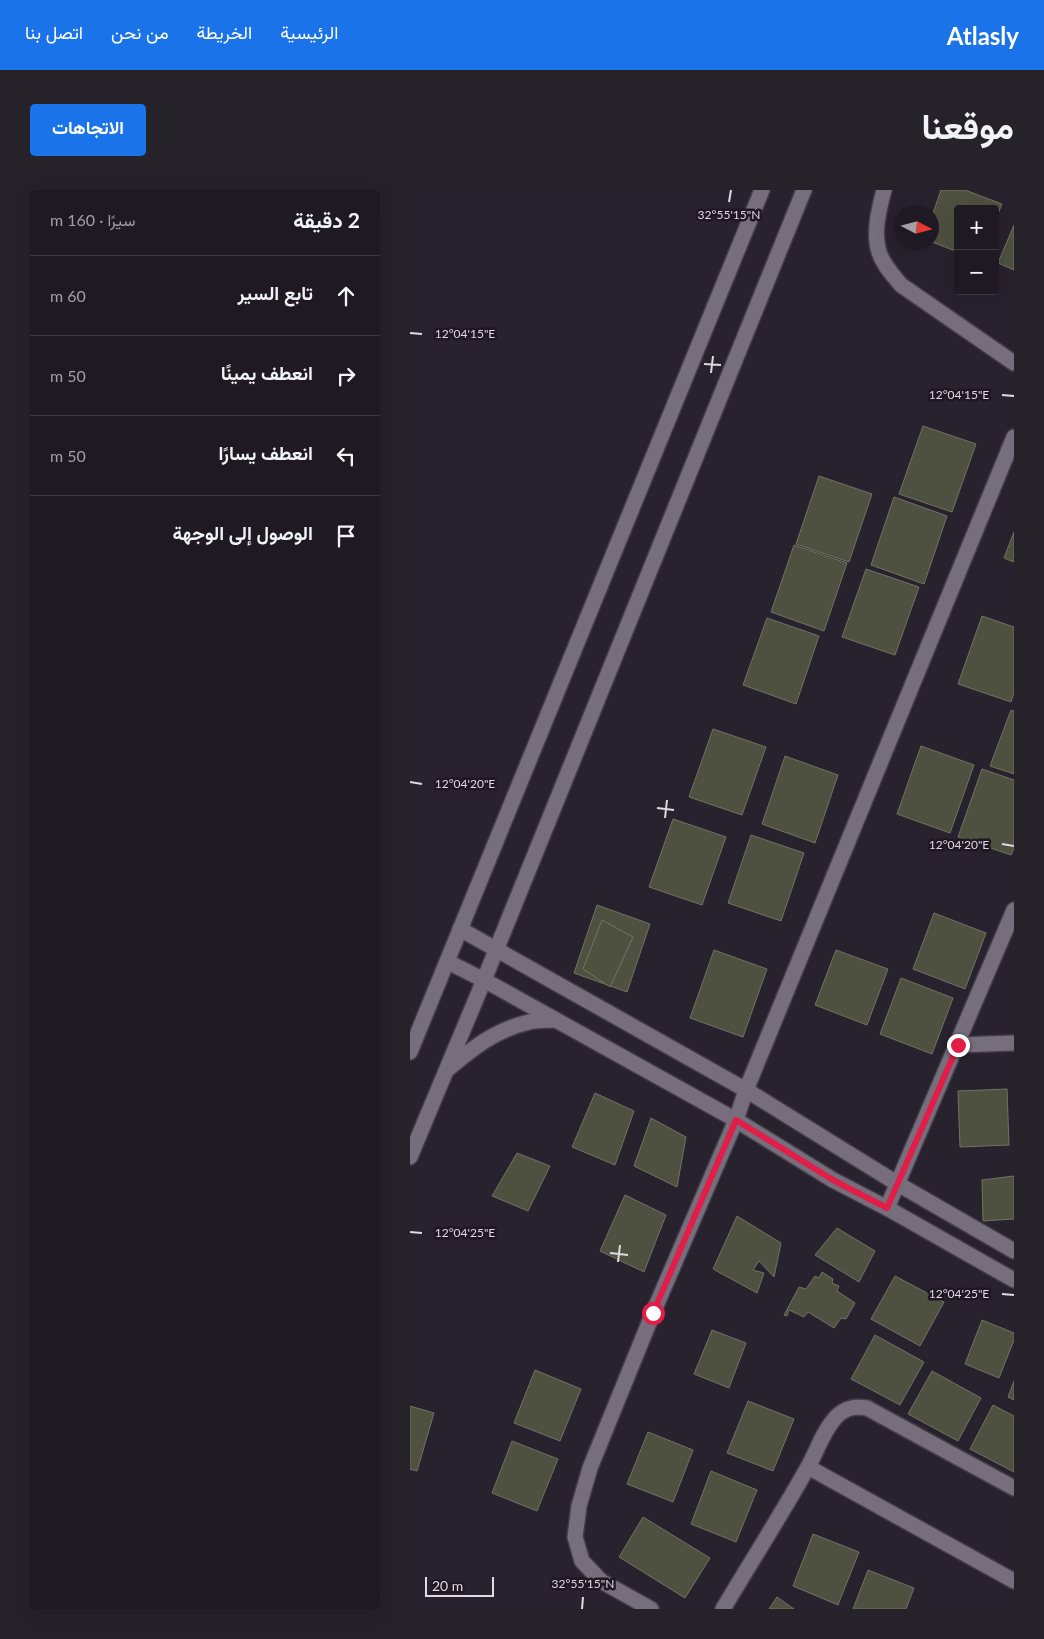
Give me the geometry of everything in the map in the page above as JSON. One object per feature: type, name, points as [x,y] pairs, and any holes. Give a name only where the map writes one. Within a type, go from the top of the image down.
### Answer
[{"type":"street","points":[[410,1052],[762,190]]},
{"type":"street","points":[[410,1157],[484,980],[804,190]]},
{"type":"street","points":[[884,190],[878,213],[877,237],[879,253],[887,268],[901,285],[1014,362]]},
{"type":"street","points":[[651,1609],[601,1581],[582,1561],[576,1537],[579,1506],[593,1459],[736,1120],[746,1090],[1014,436]]},
{"type":"street","points":[[887,1208],[1014,910]]},
{"type":"street","points":[[460,928],[746,1090],[898,1184],[1014,1251]]},
{"type":"street","points":[[448,962],[484,980],[736,1120],[833,1180],[887,1208],[1014,1280]]},
{"type":"street","points":[[447,1070],[480,1043],[504,1030],[530,1022],[556,1020]]},
{"type":"street","points":[[958,1045],[1014,1043]]},
{"type":"street","points":[[723,1609],[808,1467],[827,1430],[835,1418],[844,1410],[855,1406],[867,1408],[1014,1488]]},
{"type":"street","points":[[808,1467],[1014,1581]]},
{"type":"building","points":[[941,190],[965,190],[1002,204],[999,211],[999,205],[954,205],[954,250],[939,245],[939,205],[936,205]]},
{"type":"building","points":[[1014,225],[1014,270],[999,263]]},
{"type":"building","points":[[923,426],[976,444],[952,512],[899,494]]},
{"type":"building","points":[[819,476],[872,494],[849,562],[796,544]]},
{"type":"building","points":[[894,497],[947,516],[924,584],[871,565]]},
{"type":"building","points":[[1014,532],[1014,562],[1004,558]]},
{"type":"building","points":[[794,545],[847,563],[824,631],[771,612]]},
{"type":"building","points":[[866,569],[919,587],[895,655],[842,637]]},
{"type":"building","points":[[982,616],[1014,627],[1014,693],[1011,702],[958,684]]},
{"type":"building","points":[[767,618],[819,636],[796,704],[743,685]]},
{"type":"building","points":[[1011,710],[1014,711],[1014,774],[990,766]]},
{"type":"building","points":[[713,729],[766,747],[742,815],[689,797]]},
{"type":"building","points":[[921,746],[974,765],[950,833],[897,814]]},
{"type":"building","points":[[785,756],[838,775],[815,843],[762,824]]},
{"type":"building","points":[[982,769],[1014,780],[1014,848],[1011,855],[958,837]]},
{"type":"building","points":[[673,819],[726,837],[702,905],[649,887]]},
{"type":"building","points":[[751,835],[804,853],[781,921],[728,903]]},
{"type":"building","points":[[597,905],[650,924],[627,992],[574,973]]},
{"type":"building","points":[[934,913],[986,933],[965,989],[913,969]]},
{"type":"building","points":[[602,920],[633,937],[610,987],[583,969]]},
{"type":"building","points":[[714,950],[767,969],[743,1037],[690,1018]]},
{"type":"building","points":[[836,950],[888,969],[867,1025],[815,1005]]},
{"type":"building","points":[[901,978],[953,998],[932,1054],[880,1034]]},
{"type":"building","points":[[1007,1089],[1009,1145],[960,1147],[958,1091]]},
{"type":"building","points":[[595,1093],[634,1111],[615,1165],[572,1147]]},
{"type":"building","points":[[651,1118],[686,1137],[677,1187],[634,1166]]},
{"type":"building","points":[[517,1153],[550,1166],[528,1211],[492,1196]]},
{"type":"building","points":[[1014,1176],[1014,1219],[983,1221],[982,1180]]},
{"type":"building","points":[[625,1195],[666,1215],[644,1272],[600,1251]]},
{"type":"building","points":[[737,1216],[781,1243],[774,1277],[759,1261],[753,1270],[764,1273],[757,1293],[713,1269]]},
{"type":"building","points":[[837,1228],[875,1251],[859,1282],[815,1255]]},
{"type":"building","points":[[822,1272],[833,1279],[832,1283],[839,1286],[837,1291],[855,1303],[846,1319],[841,1318],[834,1328],[808,1312],[804,1317],[789,1310],[787,1316],[784,1315],[799,1287],[806,1289],[815,1276],[819,1278]]},
{"type":"building","points":[[895,1276],[944,1302],[920,1346],[871,1319]]},
{"type":"building","points":[[982,1320],[1014,1333],[1014,1340],[999,1378],[965,1364]]},
{"type":"building","points":[[712,1330],[746,1343],[729,1388],[694,1374]]},
{"type":"building","points":[[875,1335],[924,1362],[900,1405],[851,1379]]},
{"type":"building","points":[[535,1370],[581,1389],[560,1441],[514,1423]]},
{"type":"building","points":[[932,1371],[981,1398],[958,1441],[908,1414]]},
{"type":"building","points":[[1014,1381],[1014,1400],[1008,1397]]},
{"type":"building","points":[[748,1401],[794,1419],[773,1471],[727,1453]]},
{"type":"building","points":[[993,1405],[1014,1416],[1014,1472],[970,1449]]},
{"type":"building","points":[[410,1406],[434,1413],[417,1471],[410,1469]]},
{"type":"building","points":[[648,1432],[693,1450],[673,1502],[627,1484]]},
{"type":"building","points":[[512,1441],[558,1459],[537,1511],[492,1493]]},
{"type":"building","points":[[711,1471],[757,1490],[736,1542],[691,1524]]},
{"type":"building","points":[[643,1517],[710,1558],[685,1598],[619,1557]]},
{"type":"building","points":[[813,1534],[859,1552],[838,1605],[793,1586]]},
{"type":"building","points":[[868,1570],[914,1588],[906,1609],[853,1609]]},
{"type":"building","points":[[777,1597],[794,1609],[769,1609]]},
{"type":"route","points":[[653,1313],[736,1120],[833,1180],[887,1208],[958,1045]]}]
